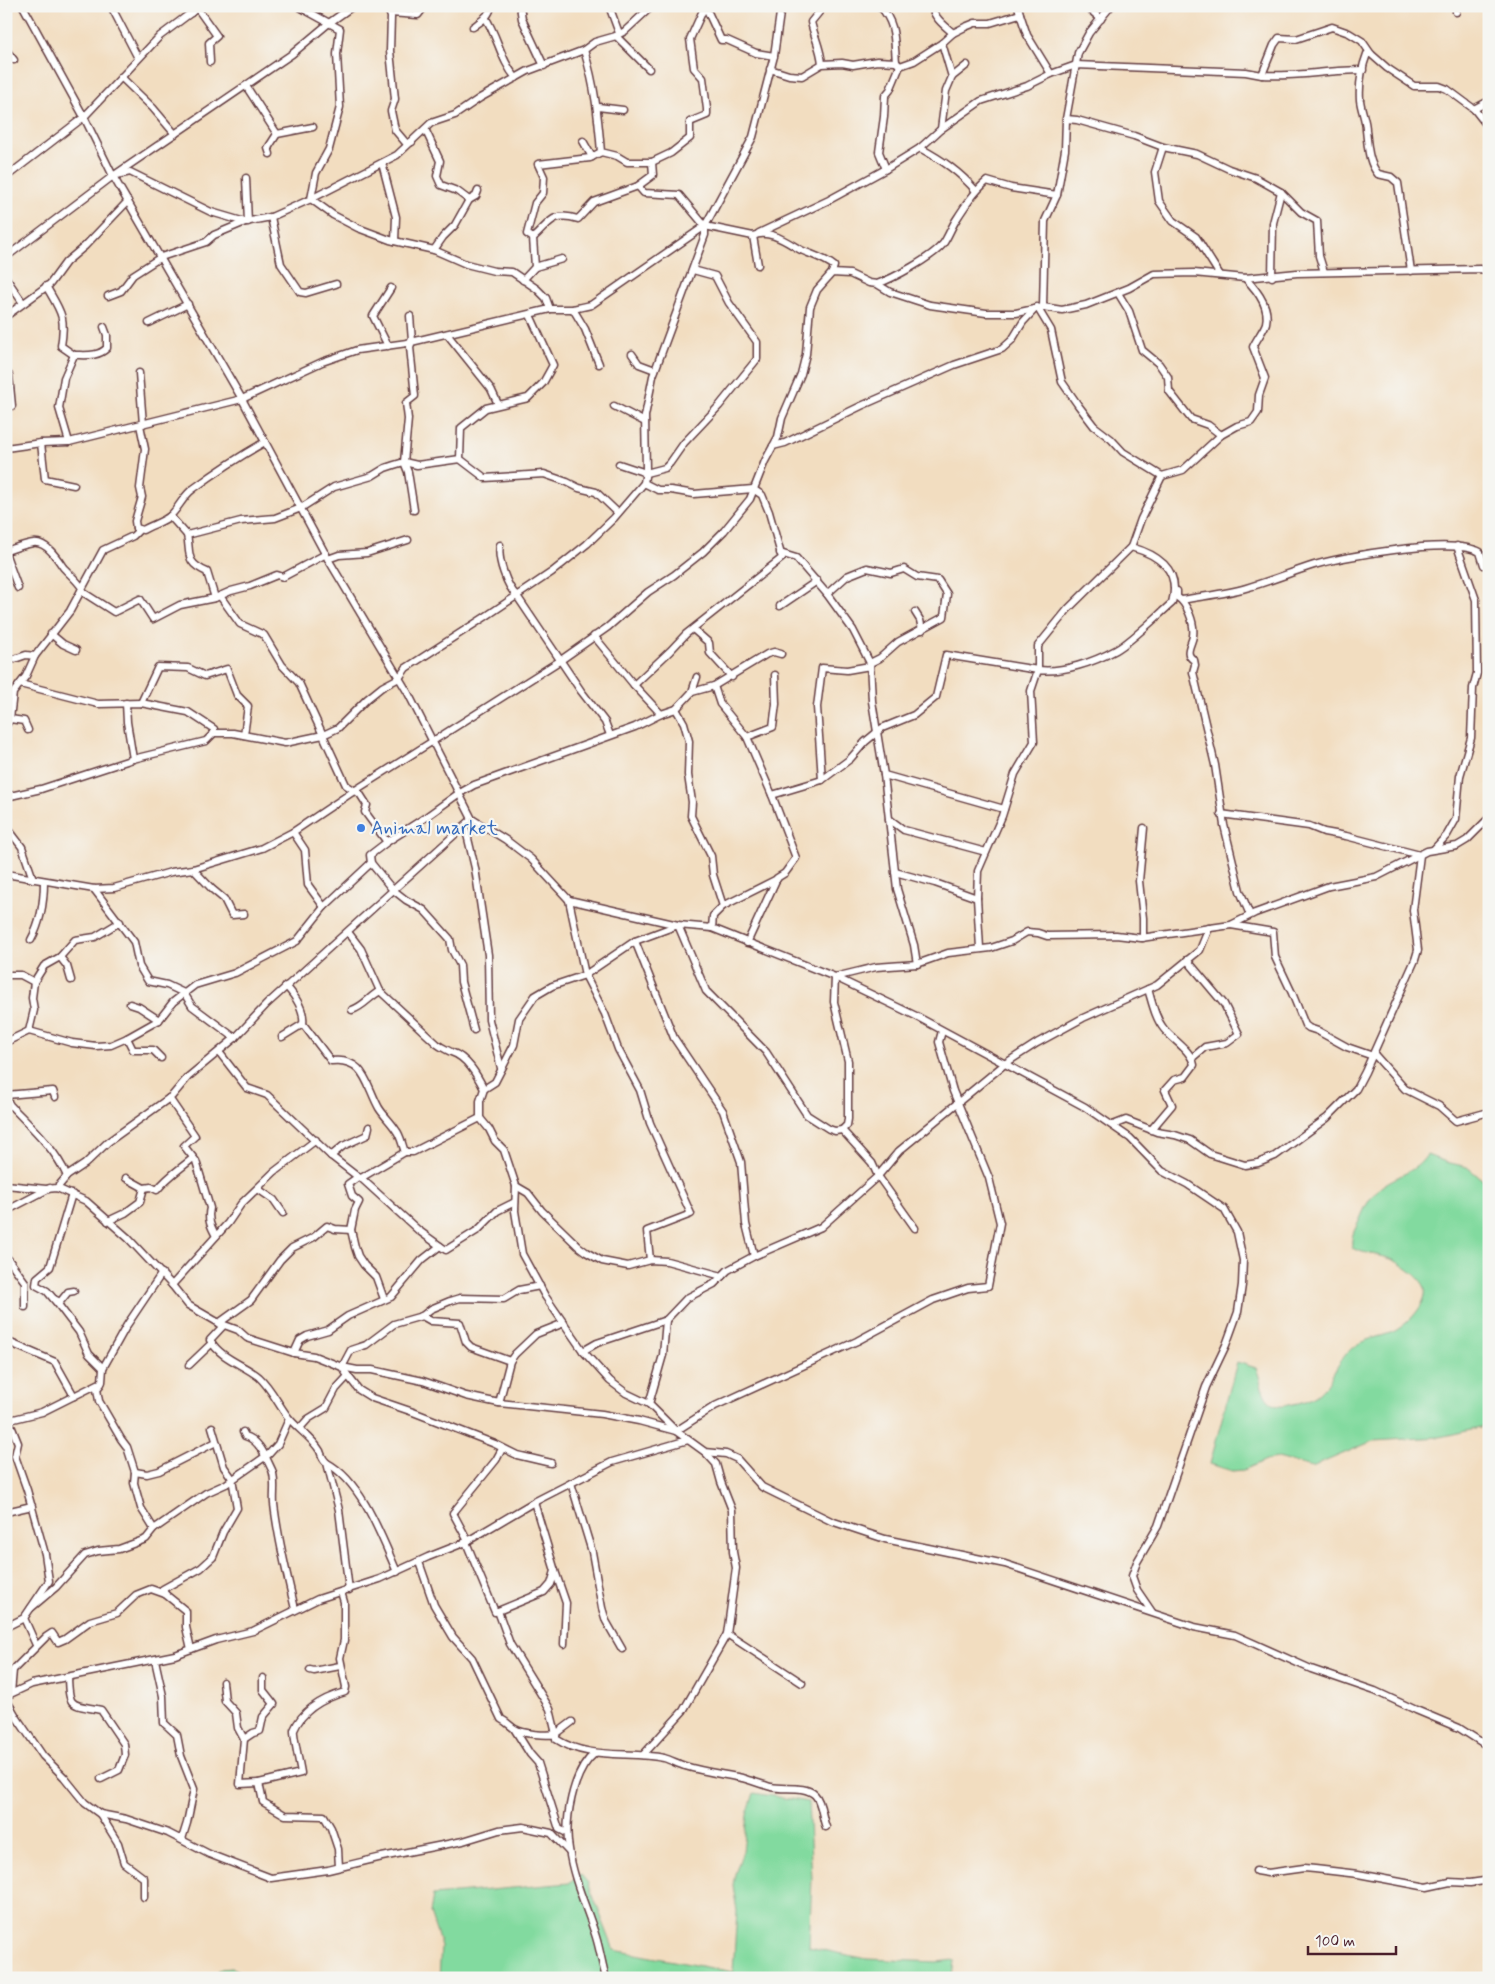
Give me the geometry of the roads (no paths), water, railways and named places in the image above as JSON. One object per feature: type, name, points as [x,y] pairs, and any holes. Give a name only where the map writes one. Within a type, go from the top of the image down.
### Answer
[{"type":"street","points":[[23,6],[114,176],[242,399],[327,556],[400,678],[472,819],[532,859],[569,900],[586,974],[605,1014],[618,1049],[640,1090],[650,1123],[691,1214],[646,1231],[650,1260]]},
{"type":"street","points":[[185,6],[191,13]]},
{"type":"street","points":[[298,6],[340,29],[337,54],[340,108],[329,149],[316,174],[311,199]]},
{"type":"street","points":[[6,257],[114,176],[292,54],[353,6]]},
{"type":"street","points":[[387,6],[391,18],[390,51],[395,99],[391,111],[395,130],[406,142],[412,142]]},
{"type":"street","points":[[390,14],[418,15],[425,6]]},
{"type":"street","points":[[473,26],[486,18],[491,9],[490,6]]},
{"type":"street","points":[[520,6],[522,19],[544,66]]},
{"type":"street","points":[[609,6],[617,35],[649,69]]},
{"type":"street","points":[[108,296],[121,291],[133,275],[161,256],[206,242],[214,235],[246,222],[271,217],[382,163],[397,155],[431,123],[455,116],[480,98],[528,71],[584,50],[595,42],[625,31],[652,6]]},
{"type":"street","points":[[6,448],[41,443],[69,442],[242,399],[322,362],[357,350],[412,342],[550,309],[574,309],[591,304],[705,226],[753,137],[774,56],[781,6]]},
{"type":"street","points":[[822,64],[821,52],[811,22],[824,6]]},
{"type":"street","points":[[880,6],[889,16],[898,64],[890,90],[885,96],[879,152],[886,169]]},
{"type":"street","points":[[932,6],[932,10],[940,21],[953,33]]},
{"type":"street","points":[[1018,6],[1027,35],[1051,74]]},
{"type":"street","points":[[1086,6],[1101,19]]},
{"type":"street","points":[[1111,6],[1089,33],[1078,52],[1066,119],[1065,150],[1057,196],[1045,221],[1040,307],[1051,330],[1062,382],[1078,405],[1094,426],[1111,439],[1123,452],[1162,476],[1183,470],[1222,435],[1237,426],[1252,422],[1258,412],[1259,395],[1264,378],[1253,347],[1266,325],[1267,317],[1257,290],[1245,278]]},
{"type":"street","points":[[6,177],[84,117],[160,36],[199,7],[217,36],[209,43],[210,62]]},
{"type":"street","points":[[535,266],[533,238],[528,234],[535,203],[543,193],[544,178],[538,164],[592,157],[601,152],[617,156],[627,162],[652,162],[670,153],[690,138],[690,122],[707,115],[708,109],[703,78],[694,68],[690,39],[703,7],[707,10],[721,40],[727,40],[756,54],[774,56]]},
{"type":"street","points":[[113,10],[138,58]]},
{"type":"street","points":[[770,69],[789,75],[802,76],[822,64],[842,63],[853,65],[877,61],[898,64],[914,61],[942,43],[953,33],[976,24],[990,23],[1020,14]]},
{"type":"street","points":[[486,18],[494,30],[509,70],[516,78]]},
{"type":"street","points":[[1262,75],[1274,45],[1279,38],[1296,38],[1332,28],[1349,33],[1362,41],[1387,68],[1414,86],[1439,86],[1474,109],[1489,128]]},
{"type":"street","points":[[942,43],[952,77]]},
{"type":"street","points":[[6,50],[14,60]]},
{"type":"street","points":[[584,50],[598,107],[601,152]]},
{"type":"street","points":[[1372,54],[1367,54],[1363,70],[1360,100],[1365,120],[1371,166],[1378,174],[1391,177],[1398,183],[1411,271]]},
{"type":"street","points":[[941,129],[946,92],[952,77],[967,65]]},
{"type":"street","points":[[756,234],[829,200],[886,169],[920,148],[941,129],[981,101],[1027,86],[1051,74],[1076,65],[1246,72],[1277,77],[1306,73],[1319,74],[1333,70],[1363,70]]},
{"type":"street","points":[[121,77],[175,134]]},
{"type":"street","points":[[246,86],[277,134]]},
{"type":"street","points":[[1474,109],[1489,101]]},
{"type":"street","points":[[598,107],[623,110]]},
{"type":"street","points":[[1066,119],[1103,127],[1163,147],[1197,154],[1229,169],[1256,178],[1281,192],[1301,212],[1316,221],[1319,256],[1324,272]]},
{"type":"street","points":[[270,154],[268,148],[277,134],[313,128]]},
{"type":"street","points":[[425,129],[440,160],[437,176],[441,185],[457,191],[469,200]]},
{"type":"street","points":[[583,141],[592,157]]},
{"type":"street","points":[[1163,147],[1155,172],[1159,201],[1173,221],[1196,237],[1220,275]]},
{"type":"street","points":[[920,148],[941,159],[964,177],[976,191]]},
{"type":"street","points":[[533,238],[550,220],[566,216],[578,219],[594,202],[638,186],[653,175],[652,162]]},
{"type":"street","points":[[382,163],[396,217],[395,241]]},
{"type":"street","points":[[114,176],[130,172],[211,212],[246,222]]},
{"type":"street","points":[[246,178],[246,222]]},
{"type":"street","points":[[832,274],[850,274],[869,283],[877,284],[890,280],[928,257],[943,244],[956,220],[976,191],[987,181],[1010,188],[1057,196]]},
{"type":"street","points":[[6,796],[41,788],[133,759],[206,741],[214,733],[233,733],[285,743],[323,735],[338,728],[382,687],[400,678],[406,668],[517,596],[552,572],[587,544],[644,483],[646,473],[645,422],[655,370],[705,235],[705,226],[679,194],[644,193],[638,186]]},
{"type":"street","points":[[434,250],[455,225],[469,200],[476,196],[478,191]]},
{"type":"street","points":[[1272,277],[1273,223],[1281,192]]},
{"type":"street","points":[[311,199],[333,215],[358,228],[395,241],[434,250],[466,264],[494,271],[512,272],[537,289],[546,298],[550,309]]},
{"type":"street","points":[[6,316],[46,286],[66,262],[85,246],[128,201]]},
{"type":"street","points":[[271,217],[281,264],[300,292],[311,292],[336,284]]},
{"type":"street","points":[[6,874],[94,889],[114,888],[170,872],[193,869],[262,848],[293,832],[560,660],[703,552],[750,499],[778,437],[782,418],[800,374],[806,354],[810,307],[817,290],[832,274],[834,266],[786,240],[705,226]]},
{"type":"street","points":[[756,234],[758,264]]},
{"type":"street","points":[[523,280],[535,266],[562,259]]},
{"type":"street","points":[[619,464],[646,473],[665,468],[684,442],[719,406],[757,359],[757,342],[729,303],[715,276],[693,270]]},
{"type":"street","points":[[877,284],[890,292],[909,299],[950,308],[1016,313],[1040,307],[1062,310],[1086,305],[1118,293],[1154,274],[1220,275],[1245,278],[1324,272],[1489,270]]},
{"type":"street","points":[[6,278],[23,303]]},
{"type":"street","points":[[46,286],[60,309],[64,325],[61,346],[74,355],[102,353],[107,348],[107,335],[104,327]]},
{"type":"street","points":[[388,346],[373,316],[391,288]]},
{"type":"street","points":[[1118,293],[1129,311],[1142,350],[1159,364],[1168,377],[1169,391],[1191,419],[1208,425],[1222,435]]},
{"type":"street","points":[[149,323],[188,304]]},
{"type":"street","points":[[773,446],[785,443],[861,406],[954,365],[1002,348],[1012,340],[1023,322],[1040,307]]},
{"type":"street","points":[[574,309],[599,364]]},
{"type":"street","points":[[460,459],[461,428],[486,408],[528,398],[543,383],[553,365],[530,315]]},
{"type":"street","points":[[410,316],[412,342],[410,347],[415,396],[406,403],[408,419],[404,462],[408,472],[414,510]]},
{"type":"street","points":[[447,334],[491,389],[498,404]]},
{"type":"street","points":[[632,354],[639,364],[655,370]]},
{"type":"street","points":[[69,442],[59,408],[64,378],[74,355]]},
{"type":"street","points":[[6,372],[9,376],[12,406]]},
{"type":"street","points":[[28,730],[24,721],[8,722],[13,693],[26,676],[34,656],[70,611],[103,550],[138,532],[135,521],[142,497],[141,477],[145,460],[141,425],[140,373]]},
{"type":"street","points":[[614,406],[645,422]]},
{"type":"street","points":[[136,528],[143,530],[170,516],[192,490],[228,466],[233,460],[264,442]]},
{"type":"street","points":[[41,443],[45,479],[74,485]]},
{"type":"street","points":[[187,535],[241,521],[276,518],[301,508],[334,487],[372,476],[385,468],[404,462],[417,465],[460,459],[485,478],[544,474],[553,477],[579,488],[596,492],[618,513]]},
{"type":"street","points":[[980,948],[976,898],[978,871],[1004,808],[1015,774],[1034,742],[1031,691],[1038,670],[1038,646],[1068,609],[1130,547],[1162,476]]},
{"type":"street","points":[[634,685],[686,634],[782,558],[769,512],[762,495],[753,489],[694,494],[658,490],[644,483]]},
{"type":"street","points":[[170,516],[187,535],[188,556],[200,569],[207,572],[218,597],[240,624],[264,635],[282,665],[299,683],[346,785],[360,794],[368,805],[365,812],[387,842]]},
{"type":"street","points":[[6,551],[35,542],[46,547],[76,579],[82,589],[114,612],[140,599],[153,620],[180,605],[218,597],[277,575],[283,577],[327,556],[366,553],[408,540]]},
{"type":"street","points":[[500,545],[498,553],[510,590],[517,596],[605,722],[610,735]]},
{"type":"street","points":[[1182,600],[1244,589],[1309,566],[1346,558],[1416,548],[1457,546],[1472,548],[1480,552],[1484,565],[1489,562]]},
{"type":"street","points":[[1434,849],[1447,835],[1456,820],[1460,776],[1471,738],[1473,688],[1477,673],[1476,600],[1457,546]]},
{"type":"street","points":[[1130,547],[1148,552],[1162,561],[1173,576],[1178,587],[1177,597],[1182,600],[1193,627],[1189,654],[1194,660],[1193,672],[1215,765],[1221,814],[1240,891],[1250,915]]},
{"type":"street","points":[[780,553],[796,558],[827,594],[853,630],[870,664],[872,702],[884,775],[897,889],[917,964]]},
{"type":"street","points":[[6,555],[18,588]]},
{"type":"street","points":[[822,780],[817,707],[822,668],[847,670],[870,664],[898,642],[944,617],[946,594],[938,580],[917,577],[904,569],[891,573],[867,568],[847,576],[827,594]]},
{"type":"street","points":[[772,795],[822,780],[850,759],[877,732],[895,722],[914,715],[936,697],[946,655],[1049,671],[1086,663],[1117,650],[1172,603],[1175,591],[1173,576]]},
{"type":"street","points":[[780,606],[817,582]]},
{"type":"street","points":[[915,612],[920,620],[922,630]]},
{"type":"street","points":[[693,629],[709,643],[710,653],[732,677]]},
{"type":"street","points":[[51,634],[63,644],[76,650]]},
{"type":"street","points":[[594,636],[634,685],[661,714]]},
{"type":"street","points":[[692,692],[714,686],[732,677],[767,654],[774,652],[781,654]]},
{"type":"street","points":[[6,662],[26,656],[34,656]]},
{"type":"street","points":[[141,703],[158,667],[188,668],[205,676],[227,669],[237,695],[248,706],[244,735]]},
{"type":"street","points":[[746,737],[773,727],[776,704],[774,675]]},
{"type":"street","points":[[474,1030],[461,982],[460,965],[452,950],[450,939],[424,910],[406,900],[392,889],[370,864],[370,854],[474,785],[565,754],[610,735],[634,728],[661,714],[676,709],[692,692],[697,677]]},
{"type":"street","points":[[20,684],[98,704],[141,703],[188,712],[214,729],[214,733]]},
{"type":"street","points":[[712,928],[713,916],[723,906],[785,873],[796,858],[772,795],[746,737],[720,704],[714,686]]},
{"type":"street","points":[[126,703],[128,734],[133,759]]},
{"type":"street","points":[[676,709],[684,723],[689,741],[688,775],[692,802],[691,816],[711,856],[713,875],[723,906]]},
{"type":"street","points":[[884,775],[1004,808]]},
{"type":"street","points":[[1221,814],[1309,826],[1324,832],[1420,855]]},
{"type":"street","points":[[1231,925],[1250,915],[1329,886],[1376,877],[1402,862],[1434,849],[1457,846],[1467,840],[1489,818]]},
{"type":"street","points":[[57,1188],[67,1176],[85,1164],[108,1142],[170,1098],[188,1077],[219,1052],[286,986],[472,819]]},
{"type":"street","points":[[889,819],[904,830],[986,852]]},
{"type":"street","points":[[6,826],[22,847],[33,879]]},
{"type":"street","points":[[465,826],[475,868],[488,955],[489,1020],[501,1068]]},
{"type":"street","points":[[1143,938],[1139,881],[1144,828]]},
{"type":"street","points":[[293,832],[305,850],[308,885],[324,907]]},
{"type":"street","points":[[1113,1125],[1126,1120],[1151,1130],[1190,1140],[1210,1154],[1245,1165],[1258,1163],[1276,1156],[1302,1138],[1342,1104],[1356,1089],[1374,1055],[1418,950],[1413,910],[1420,855]]},
{"type":"street","points":[[6,1042],[29,1031],[72,1044],[96,1046],[111,1045],[127,1038],[159,1020],[173,1002],[195,985],[236,973],[297,941],[324,907],[370,864]]},
{"type":"street","points":[[193,869],[224,899],[232,915],[244,914]]},
{"type":"street","points":[[895,872],[935,883],[976,898]]},
{"type":"street","points":[[747,942],[777,878]]},
{"type":"street","points":[[31,940],[38,928],[42,910],[44,881]]},
{"type":"street","points":[[94,889],[134,942],[139,966],[148,981],[167,985],[184,993],[192,1006],[234,1038]]},
{"type":"street","points":[[569,900],[678,925],[712,928],[835,977],[916,1016],[1085,1107],[1130,1138],[1162,1171],[1187,1184],[1224,1209],[1237,1232],[1243,1260],[1238,1312],[1226,1345],[1206,1387],[1158,1526],[1137,1562],[1132,1576],[1137,1590],[1152,1612]]},
{"type":"street","points":[[29,1031],[34,1010],[32,998],[34,982],[44,966],[60,957],[75,940],[95,937],[120,922]]},
{"type":"street","points":[[642,1755],[683,1711],[727,1634],[736,1568],[733,1545],[733,1515],[716,1464],[705,1452],[676,1431],[649,1404],[626,1393],[610,1381],[583,1351],[540,1286],[522,1254],[515,1202],[516,1186],[504,1150],[495,1141],[489,1129],[480,1118],[480,1101],[484,1089],[495,1082],[514,1045],[519,1019],[535,996],[552,986],[586,974],[635,942],[678,925]]},
{"type":"street","points":[[678,925],[706,991],[766,1052],[807,1115],[835,1131],[842,1130],[847,1126],[848,1119],[848,1060],[834,1002],[835,977]]},
{"type":"street","points":[[835,977],[876,967],[917,964],[948,953],[991,948],[1012,941],[1027,932],[1047,936],[1116,935],[1143,938],[1231,925],[1273,932],[1275,957],[1308,1028],[1318,1031],[1347,1047],[1374,1055],[1405,1089],[1439,1106],[1456,1120],[1489,1112]]},
{"type":"street","points":[[583,1351],[604,1340],[666,1320],[687,1298],[714,1284],[728,1270],[754,1256],[821,1227],[878,1176],[899,1151],[1006,1064],[1037,1042],[1082,1018],[1157,985],[1200,950],[1209,928]]},
{"type":"street","points":[[348,932],[361,949],[380,990],[437,1044],[446,1051],[452,1052],[474,1070],[484,1089]]},
{"type":"street","points":[[635,942],[674,1038],[723,1111],[741,1162],[746,1224],[754,1256]]},
{"type":"street","points":[[60,957],[67,966],[71,980]]},
{"type":"street","points":[[1187,960],[1224,1004],[1239,1034],[1227,1043],[1205,1047],[1192,1058]]},
{"type":"street","points":[[6,975],[21,975],[34,982]]},
{"type":"street","points":[[286,986],[293,994],[304,1016],[303,1024],[331,1061],[344,1060],[353,1064],[362,1073],[379,1107],[397,1131],[405,1152]]},
{"type":"street","points":[[1148,989],[1154,1009],[1163,1028],[1192,1058],[1194,1065],[1185,1077],[1174,1080],[1164,1090],[1172,1106],[1151,1130]]},
{"type":"street","points":[[352,1010],[363,1006],[370,997],[380,990]]},
{"type":"street","points":[[130,1004],[139,1007],[159,1020]]},
{"type":"street","points":[[282,1037],[303,1024]]},
{"type":"street","points":[[6,1184],[57,1188],[86,1201],[128,1238],[162,1273],[188,1305],[221,1324],[238,1330],[247,1338],[294,1353],[314,1356],[342,1367],[372,1370],[423,1381],[466,1396],[499,1403],[602,1414],[676,1431],[715,1406],[857,1341],[932,1300],[968,1288],[988,1286],[1000,1223],[989,1178],[957,1105],[938,1042],[942,1031]]},
{"type":"street","points":[[127,1038],[133,1050],[153,1050],[160,1058]]},
{"type":"street","points":[[219,1052],[247,1088],[268,1095],[331,1156],[359,1177],[418,1230],[446,1250],[478,1230],[497,1211],[515,1202]]},
{"type":"street","points":[[55,1097],[53,1092],[6,1097],[10,1106],[49,1145],[60,1160],[67,1176]]},
{"type":"street","points":[[170,1098],[195,1136],[184,1146],[196,1160],[210,1208],[211,1226],[216,1236]]},
{"type":"street","points":[[384,1299],[376,1277],[358,1256],[351,1230],[355,1210],[359,1202],[352,1196],[348,1184],[405,1152],[413,1152],[480,1118]]},
{"type":"street","points":[[331,1156],[343,1146],[367,1135],[369,1127]]},
{"type":"street","points":[[842,1130],[872,1162],[878,1176],[914,1228]]},
{"type":"street","points":[[172,1285],[216,1236],[241,1204],[274,1172],[316,1140]]},
{"type":"street","points":[[126,1178],[144,1188],[151,1187],[157,1190],[170,1174],[193,1158]]},
{"type":"street","points":[[516,1186],[528,1193],[542,1211],[578,1246],[602,1261],[628,1266],[650,1260],[667,1261],[722,1276]]},
{"type":"street","points":[[6,1211],[50,1188]]},
{"type":"street","points":[[108,1221],[125,1213],[140,1202],[144,1188]]},
{"type":"street","points":[[258,1189],[274,1200],[283,1213]]},
{"type":"street","points":[[36,1282],[37,1278],[50,1267],[72,1194]]},
{"type":"street","points":[[351,1230],[334,1229],[327,1226],[314,1237],[292,1248],[280,1260],[251,1300],[221,1324],[210,1340],[233,1362],[258,1377],[272,1393],[289,1419],[300,1428],[319,1450],[322,1459],[335,1468],[357,1492],[369,1510],[397,1572]]},
{"type":"street","points":[[294,1353],[300,1340],[306,1336],[328,1330],[348,1316],[391,1297],[422,1260],[440,1246]]},
{"type":"street","points":[[7,1257],[25,1282],[25,1307]]},
{"type":"street","points":[[154,1529],[141,1508],[134,1483],[135,1472],[127,1447],[99,1401],[97,1389],[102,1382],[103,1368],[127,1325],[162,1273]]},
{"type":"street","points":[[25,1282],[36,1282]]},
{"type":"street","points":[[36,1282],[36,1285],[47,1291],[80,1332],[89,1354],[103,1368]]},
{"type":"street","points":[[342,1367],[351,1350],[366,1345],[394,1324],[422,1316],[431,1309],[450,1301],[460,1298],[504,1299],[520,1290],[540,1286]]},
{"type":"street","points":[[52,1298],[60,1302],[66,1297],[68,1292],[74,1291]]},
{"type":"street","points":[[422,1316],[430,1321],[460,1323],[466,1342],[471,1347],[510,1361]]},
{"type":"street","points":[[649,1404],[663,1355],[666,1320]]},
{"type":"street","points":[[499,1403],[510,1361],[536,1334],[564,1323]]},
{"type":"street","points":[[6,1341],[55,1362],[74,1396]]},
{"type":"street","points":[[189,1365],[212,1343]]},
{"type":"street","points":[[342,1367],[358,1390],[372,1398],[495,1444],[517,1455],[551,1463]]},
{"type":"street","points":[[300,1428],[308,1419],[318,1415],[326,1408],[336,1390],[348,1376]]},
{"type":"street","points":[[6,1628],[24,1618],[49,1581],[45,1554],[32,1506],[15,1456],[18,1443],[12,1428],[6,1421],[42,1412],[102,1382]]},
{"type":"street","points":[[31,1608],[56,1587],[85,1555],[98,1551],[119,1549],[146,1539],[154,1529],[206,1493],[226,1484],[232,1478],[265,1457],[278,1444],[289,1419]]},
{"type":"street","points":[[164,1594],[163,1588],[201,1568],[213,1557],[223,1532],[237,1508],[232,1478],[224,1467],[212,1427]]},
{"type":"street","points":[[243,1432],[245,1436],[250,1437],[258,1444],[273,1472],[274,1502],[295,1610]]},
{"type":"street","points":[[8,1696],[32,1684],[155,1660],[216,1640],[253,1631],[318,1599],[349,1590],[397,1572],[467,1541],[571,1482],[628,1456],[688,1440]]},
{"type":"street","points":[[135,1472],[147,1474],[159,1471],[216,1442]]},
{"type":"street","points":[[502,1449],[496,1460],[453,1513],[467,1541],[495,1612],[544,1592],[551,1584],[555,1571]]},
{"type":"street","points":[[705,1452],[726,1454],[737,1459],[762,1487],[831,1521],[885,1539],[1005,1564],[1194,1627],[1235,1635],[1311,1669],[1375,1691],[1460,1728],[1489,1747]]},
{"type":"street","points":[[327,1463],[339,1510],[349,1590]]},
{"type":"street","points":[[571,1482],[592,1552],[602,1608],[606,1621],[622,1650]]},
{"type":"street","points":[[534,1502],[566,1603],[564,1644]]},
{"type":"street","points":[[6,1512],[32,1506]]},
{"type":"street","points":[[419,1562],[434,1605],[442,1620],[459,1644],[472,1658],[501,1719],[510,1723],[538,1763],[559,1829],[567,1833]]},
{"type":"street","points":[[144,1897],[144,1878],[124,1863],[118,1843],[100,1814],[85,1803],[64,1777],[43,1756],[16,1718],[8,1696],[13,1670],[36,1645],[52,1633],[58,1642],[65,1639],[90,1621],[117,1613],[136,1595],[151,1589],[164,1594],[186,1611],[186,1627],[191,1649]]},
{"type":"street","points":[[223,1682],[225,1702],[236,1713],[238,1728],[244,1738],[240,1784],[259,1783],[301,1773],[294,1731],[301,1716],[325,1698],[345,1692],[346,1686],[340,1666],[344,1640],[344,1602],[341,1592]]},
{"type":"street","points":[[498,1611],[510,1644],[550,1709],[556,1739],[567,1746],[595,1753],[666,1758],[686,1766],[773,1787],[814,1793],[818,1799],[826,1827]]},
{"type":"street","points":[[24,1618],[36,1645]]},
{"type":"street","points":[[727,1634],[802,1683]]},
{"type":"street","points":[[155,1660],[163,1696],[164,1723],[176,1735],[194,1789],[182,1839]]},
{"type":"street","points":[[310,1670],[314,1671],[340,1666]]},
{"type":"street","points":[[68,1677],[69,1699],[73,1704],[101,1710],[124,1744],[125,1756],[119,1770],[101,1779]]},
{"type":"street","points":[[244,1738],[253,1732],[260,1731],[263,1717],[268,1714],[274,1704],[263,1690],[263,1678]]},
{"type":"street","points":[[515,1730],[542,1736],[556,1734],[572,1722]]},
{"type":"street","points":[[595,1753],[583,1766],[574,1788],[567,1833],[569,1852],[596,1938],[606,1978]]},
{"type":"street","points":[[259,1783],[263,1802],[273,1809],[285,1815],[324,1816],[332,1828],[338,1850],[339,1867]]},
{"type":"street","points":[[100,1814],[126,1819],[182,1839],[209,1854],[271,1878],[328,1870],[462,1841],[499,1830],[523,1827],[551,1833],[569,1852]]},
{"type":"street","points":[[1256,1871],[1268,1873],[1295,1868],[1315,1869],[1358,1874],[1427,1887],[1450,1882],[1484,1881],[1489,1876]]},
{"type":"place","name":"Animal market","points":[[361,828]]}]
